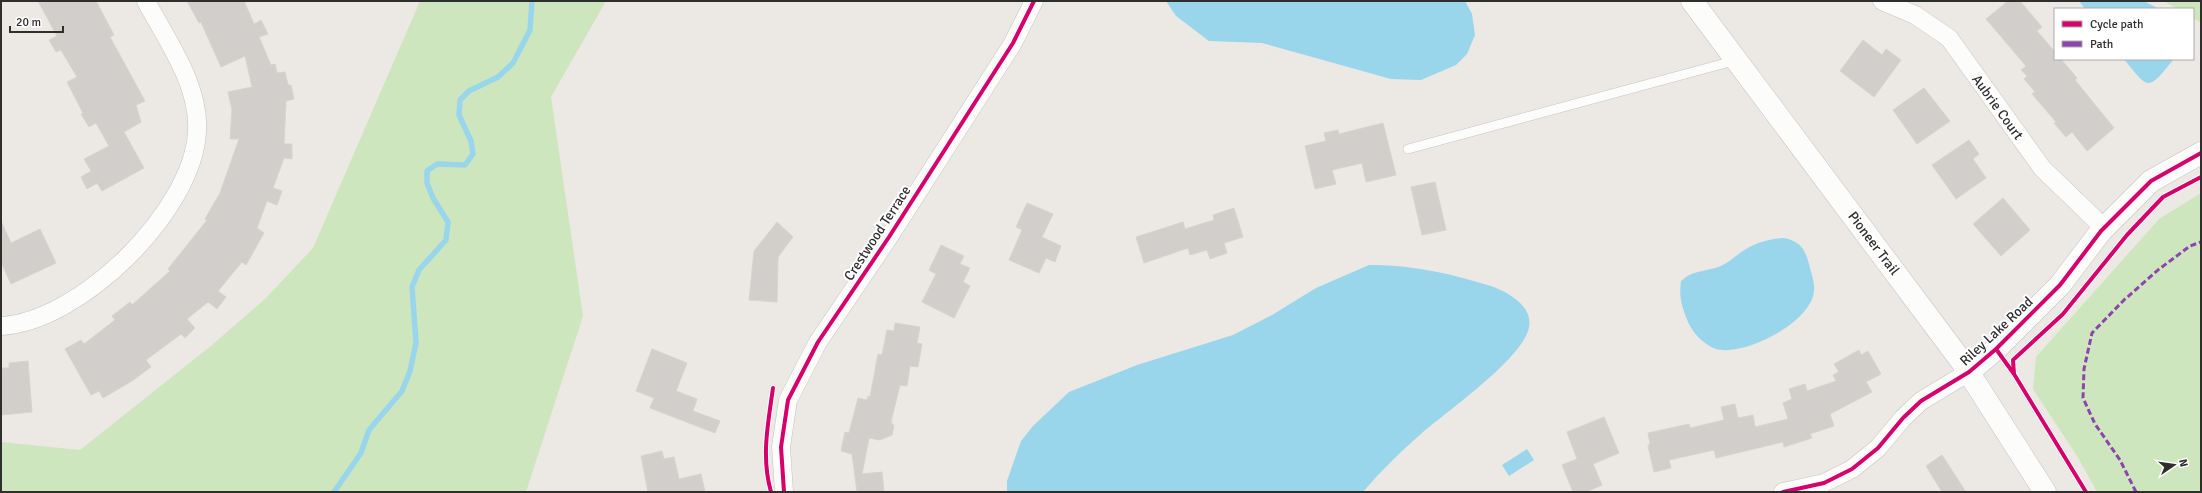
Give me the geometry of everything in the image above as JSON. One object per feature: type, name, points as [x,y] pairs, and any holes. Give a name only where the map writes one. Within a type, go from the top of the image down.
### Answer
[{"type":"main road","name":"Pioneer Trail","points":[[1692,1],[1738,60],[1969,372],[2045,492]]},
{"type":"main road","name":"Riley Lake Road","points":[[1969,372],[1996,349],[2060,285],[2104,228],[2151,181],[2201,153]]},
{"type":"street","points":[[1,326],[26,321],[62,306],[98,283],[131,254],[158,223],[182,187],[193,160],[197,131],[194,104],[186,77],[146,1]]},
{"type":"street","name":"Crestwood Terrace","points":[[784,492],[781,447],[788,400],[818,342],[889,237],[1013,43],[1034,1]]},
{"type":"street","name":"Aubrie Court","points":[[1882,1],[1915,15],[1949,38],[2042,168],[2104,228]]},
{"type":"street","name":"Riley Lake Road","points":[[1783,492],[1824,484],[1852,469],[1878,448],[1903,418],[1921,402],[1969,372]]},
{"type":"lane","points":[[1408,149],[1738,60]]},
{"type":"green space","points":[[420,1],[606,1],[551,97],[583,316],[526,492],[1,492],[1,442],[80,450],[212,345],[265,299],[313,248]]},
{"type":"green space","points":[[2164,1],[2201,1],[2201,23],[2194,19],[2194,8],[2175,8]]},
{"type":"green space","points":[[2201,193],[2201,492],[2097,492],[2077,456],[2033,389],[2036,357],[2159,219]]},
{"type":"water","points":[[1166,1],[1465,1],[1472,14],[1475,35],[1467,54],[1456,65],[1421,80],[1391,79],[1262,43],[1209,41],[1176,16]]},
{"type":"water","points":[[2079,1],[2144,1],[2157,8],[2084,8]]},
{"type":"water","points":[[2125,60],[2173,60],[2154,81],[2149,83],[2144,82]]},
{"type":"water","points":[[1784,238],[1790,239],[1801,246],[1806,254],[1812,274],[1814,291],[1810,303],[1802,314],[1775,335],[1743,348],[1728,350],[1716,349],[1706,344],[1694,332],[1686,317],[1681,299],[1681,281],[1693,274],[1724,265],[1755,244]]},
{"type":"water","points":[[1369,265],[1415,268],[1491,286],[1518,300],[1527,312],[1529,327],[1524,340],[1514,354],[1499,369],[1413,441],[1363,492],[1007,492],[1007,481],[1021,441],[1033,426],[1069,392],[1137,365],[1233,335],[1272,315],[1316,288]]},
{"type":"water","points":[[1527,449],[1534,460],[1509,476],[1502,465]]},
{"type":"building","points":[[38,1],[96,1],[114,35],[110,37],[145,101],[136,105],[141,122],[124,132],[144,168],[102,191],[97,183],[87,189],[81,177],[91,171],[84,159],[109,146],[96,123],[89,127],[81,114],[83,113],[67,82],[77,77],[61,50],[56,52],[49,40],[57,36]]},
{"type":"building","points":[[187,1],[244,1],[254,24],[261,20],[268,34],[259,37],[271,65],[275,64],[277,73],[285,72],[288,85],[291,85],[294,99],[286,101],[284,144],[292,144],[292,159],[284,158],[273,188],[282,191],[277,205],[267,201],[257,228],[264,233],[246,265],[242,262],[218,291],[226,297],[217,309],[208,302],[187,319],[195,328],[185,338],[181,334],[146,360],[151,367],[132,381],[103,398],[99,391],[91,395],[65,349],[81,340],[84,344],[115,320],[112,316],[130,302],[132,305],[170,271],[168,269],[207,220],[205,219],[220,193],[239,139],[230,139],[232,110],[228,92],[252,87],[245,56],[221,67],[201,22],[199,23]]},
{"type":"building","points":[[2008,1],[2020,1],[2042,27],[2037,31],[2054,51],[2054,60],[2062,60],[2077,78],[2075,80],[2114,128],[2087,151],[2072,132],[2066,137],[2054,123],[2056,122],[2032,94],[2035,92],[2024,79],[2027,76],[2021,70],[2026,66],[1986,19]]},
{"type":"building","points":[[1863,40],[1882,55],[1886,49],[1901,60],[1874,97],[1840,71]]},
{"type":"building","points":[[1924,88],[1950,121],[1917,144],[1893,110]]},
{"type":"building","points":[[1383,123],[1396,175],[1366,182],[1362,163],[1332,170],[1336,184],[1315,189],[1305,146],[1326,141],[1324,133],[1338,130],[1339,134]]},
{"type":"building","points":[[1969,140],[1979,154],[1973,159],[1986,178],[1956,199],[1932,165]]},
{"type":"building","points":[[1435,182],[1446,230],[1422,235],[1411,187]]},
{"type":"building","points":[[2003,198],[2030,230],[2001,256],[1973,224]]},
{"type":"building","points":[[1027,203],[1053,214],[1042,237],[1061,246],[1055,262],[1046,258],[1039,273],[1009,260],[1022,230],[1016,227]]},
{"type":"building","points":[[1234,208],[1243,237],[1224,243],[1227,253],[1210,259],[1207,250],[1190,255],[1188,248],[1144,263],[1136,237],[1183,222],[1185,229],[1214,220],[1213,215]]},
{"type":"building","points":[[1,221],[11,243],[40,229],[56,263],[11,284],[1,262]]},
{"type":"building","points":[[777,222],[793,237],[778,257],[777,302],[749,300],[754,251]]},
{"type":"building","points":[[941,245],[964,256],[960,264],[970,268],[963,282],[970,286],[954,318],[922,302],[936,274],[929,270]]},
{"type":"building","points":[[895,323],[920,327],[917,343],[922,344],[918,367],[910,366],[907,386],[900,385],[891,422],[894,426],[892,435],[880,440],[869,438],[862,474],[882,472],[884,492],[857,492],[852,454],[841,451],[845,432],[849,433],[858,398],[867,400],[868,396],[870,397],[878,354],[882,355],[887,330],[894,331]]},
{"type":"building","points":[[652,349],[687,363],[676,391],[697,399],[693,411],[720,421],[715,433],[650,408],[654,398],[636,391]]},
{"type":"building","points":[[1859,350],[1861,355],[1868,351],[1881,374],[1866,382],[1872,392],[1830,414],[1834,426],[1810,434],[1812,438],[1784,447],[1783,442],[1716,458],[1714,450],[1669,460],[1671,468],[1654,472],[1648,446],[1650,443],[1648,433],[1689,424],[1690,428],[1724,420],[1721,407],[1735,404],[1738,418],[1753,415],[1755,427],[1788,419],[1783,403],[1792,399],[1789,389],[1805,384],[1807,391],[1836,381],[1833,375],[1839,372],[1834,364]]},
{"type":"building","points":[[28,361],[32,412],[1,415],[1,368],[9,368],[9,363]]},
{"type":"building","points":[[1604,417],[1619,453],[1593,464],[1602,485],[1586,492],[1573,492],[1562,465],[1577,459],[1567,432]]},
{"type":"building","points":[[662,451],[664,459],[674,457],[679,479],[701,474],[705,492],[648,492],[641,456]]},
{"type":"building","points":[[1942,455],[1966,492],[1942,492],[1926,466]]},
{"type":"waterway","points":[[334,492],[361,453],[369,430],[402,391],[410,371],[416,343],[412,287],[419,270],[446,240],[448,222],[433,198],[427,183],[427,171],[437,164],[465,165],[473,154],[471,141],[459,115],[460,100],[469,91],[498,77],[513,63],[530,30],[532,1]]},
{"type":"marked path","points":[[2136,492],[2120,460],[2095,424],[2083,398],[2084,369],[2092,333],[2124,300],[2158,270],[2190,246],[2201,242]]},
{"type":"cycle path","points":[[784,492],[781,447],[788,400],[818,342],[889,237],[1013,43],[1034,1]]},
{"type":"cycle path","points":[[1783,492],[1824,483],[1852,469],[1878,448],[1903,418],[1921,401],[1969,372],[1996,349],[2060,285],[2101,231],[2151,181],[2201,153]]},
{"type":"cycle path","points":[[2014,374],[2013,360],[2063,314],[2127,235],[2163,197],[2201,177]]},
{"type":"cycle path","points":[[1996,349],[2014,374],[2086,492]]},
{"type":"cycle path","points":[[771,492],[766,466],[766,440],[773,388]]}]
